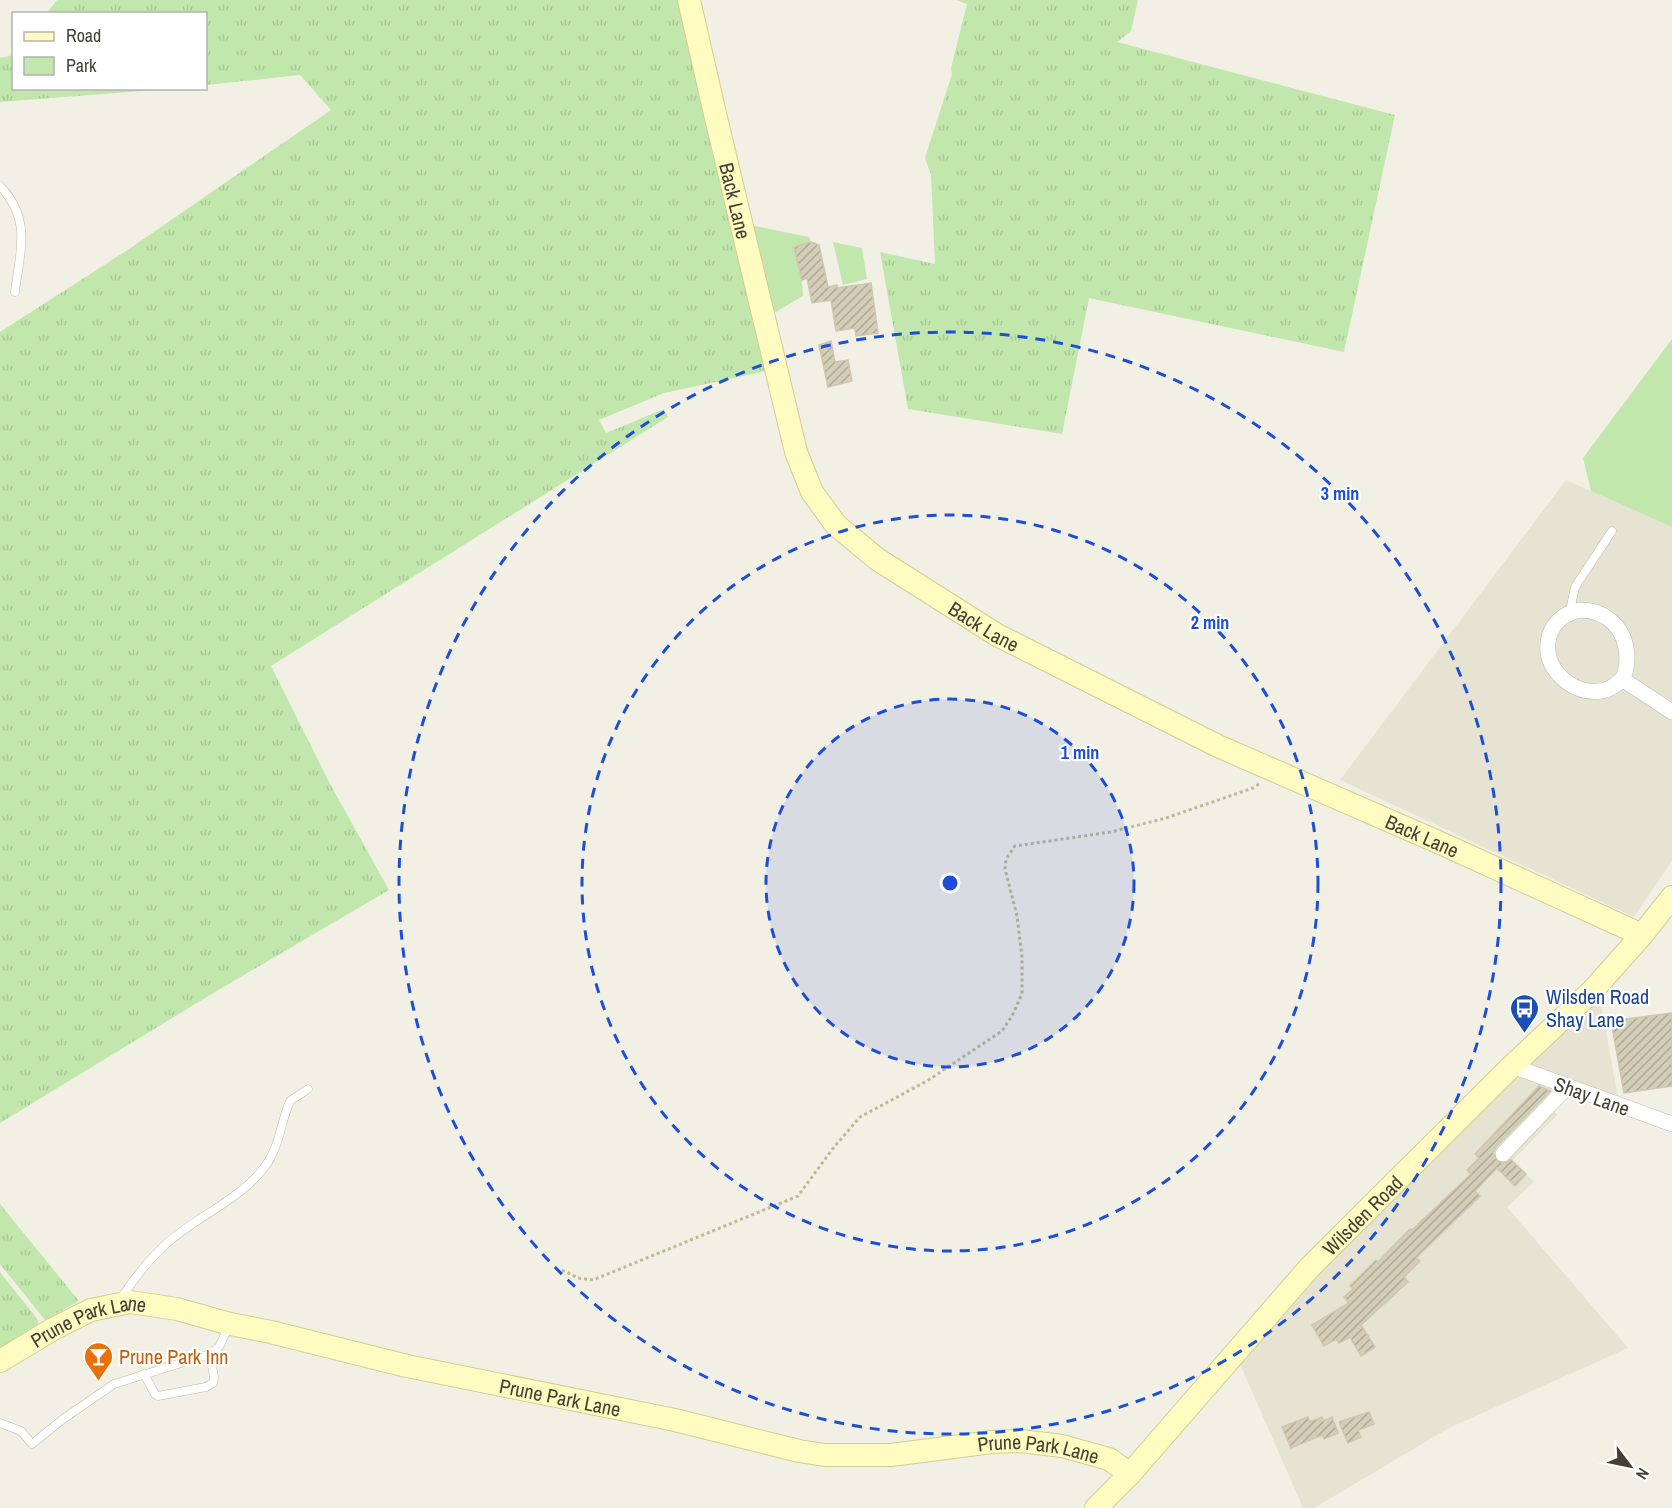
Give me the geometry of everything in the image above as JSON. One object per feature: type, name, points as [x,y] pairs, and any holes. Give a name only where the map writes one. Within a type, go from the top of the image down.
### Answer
[{"type":"street","name":"Back Lane","points":[[689,0],[796,452],[812,492],[836,525],[877,559],[997,635],[1218,746],[1447,846],[1642,935]]},
{"type":"street","points":[[1592,610],[1614,623],[1623,634],[1627,649],[1627,665],[1622,679],[1611,687],[1597,692],[1583,691],[1558,675],[1550,663],[1547,645],[1550,632],[1563,616],[1570,611],[1592,610]]},
{"type":"street","points":[[1622,679],[1672,712]]},
{"type":"street","name":"Wilsden Road","points":[[1096,1508],[1130,1474],[1310,1267],[1512,1066],[1593,990],[1672,897]]},
{"type":"street","name":"Shay Lane","points":[[1512,1066],[1672,1124]]},
{"type":"street","points":[[1503,1154],[1567,1087]]},
{"type":"street","name":"Prune Park Lane","points":[[0,1361],[91,1310],[130,1302],[153,1304],[407,1366],[675,1420],[799,1451],[825,1455],[891,1455],[992,1442],[1021,1441],[1062,1446],[1109,1459],[1130,1474]]},
{"type":"lane","points":[[0,186],[10,196],[19,214],[22,234],[15,292]]},
{"type":"lane","points":[[1570,611],[1575,587],[1612,531]]},
{"type":"lane","points":[[117,1304],[131,1284],[166,1244],[240,1190],[263,1170],[274,1153],[290,1101],[308,1089]]},
{"type":"lane","points":[[0,1423],[21,1431],[32,1444],[114,1383],[210,1354],[219,1347],[230,1324]]},
{"type":"lane","points":[[144,1374],[154,1394],[158,1396],[206,1387],[213,1383],[214,1377],[210,1354]]},
{"type":"path","points":[[562,1270],[578,1278],[593,1280],[798,1196],[834,1147],[860,1117],[927,1081],[1002,1031],[1022,994],[1022,957],[1018,926],[1005,869],[1006,859],[1015,846],[1111,832],[1166,818],[1253,788],[1275,771]]},
{"type":"shaded area","points":[[1566,480],[1672,527],[1672,861],[1634,917],[1340,780]]},
{"type":"shaded area","points":[[1600,998],[1618,1098],[1576,1084],[1553,1109],[1557,1115],[1513,1160],[1534,1182],[1507,1207],[1628,1348],[1449,1428],[1314,1508],[1303,1508],[1240,1364],[1315,1277],[1440,1150]]},
{"type":"green space","points":[[57,0],[679,0],[766,371],[664,393],[599,420],[606,433],[664,409],[668,417],[271,666],[329,782],[389,890],[210,995],[0,1123],[0,332],[129,249],[331,110],[300,75],[207,85],[207,12],[48,12]]},
{"type":"green space","points":[[956,0],[1138,0],[1131,31],[1117,42],[1395,115],[1344,352],[1089,298],[1062,434],[908,409],[880,252],[935,264],[931,175],[925,158],[952,74],[951,68],[967,4]]},
{"type":"green space","points":[[12,55],[12,90],[155,90],[0,102],[0,58]]},
{"type":"green space","points":[[750,225],[809,237],[811,242],[794,247],[802,280],[803,296],[774,313]]},
{"type":"green space","points":[[833,242],[862,248],[867,279],[843,285]]},
{"type":"green space","points":[[1672,339],[1672,527],[1591,491],[1583,458]]},
{"type":"green space","points":[[0,1204],[79,1301],[45,1320],[0,1264]]},
{"type":"green space","points":[[0,1272],[38,1320],[37,1328],[0,1350]]},
{"type":"building","points":[[811,242],[819,245],[828,287],[837,285],[837,288],[871,283],[878,333],[856,336],[855,328],[836,331],[831,300],[812,303],[807,278],[802,280],[794,247]]},
{"type":"building","points":[[831,341],[835,362],[848,360],[852,381],[828,387],[819,345]]},
{"type":"building","points":[[1672,1013],[1672,1086],[1624,1093],[1611,1021]]},
{"type":"building","points":[[1539,1086],[1550,1091],[1493,1152],[1497,1161],[1505,1163],[1511,1160],[1526,1174],[1515,1186],[1497,1168],[1475,1191],[1480,1196],[1416,1258],[1420,1261],[1404,1277],[1408,1282],[1361,1325],[1375,1347],[1361,1356],[1350,1337],[1339,1343],[1336,1339],[1324,1346],[1312,1325],[1349,1303],[1344,1297],[1353,1289],[1350,1286],[1471,1174],[1467,1170],[1479,1158],[1475,1154]]},
{"type":"building","points":[[1369,1412],[1374,1424],[1358,1430],[1361,1437],[1348,1443],[1339,1422]]},
{"type":"building","points":[[1308,1417],[1310,1422],[1322,1417],[1323,1421],[1332,1417],[1338,1433],[1324,1439],[1322,1435],[1291,1448],[1282,1427]]},
{"type":"place","name":"Wilsden Road Shay Lane","points":[[1525,1034]]},
{"type":"place","name":"Prune Park Inn","points":[[98,1382]]}]
